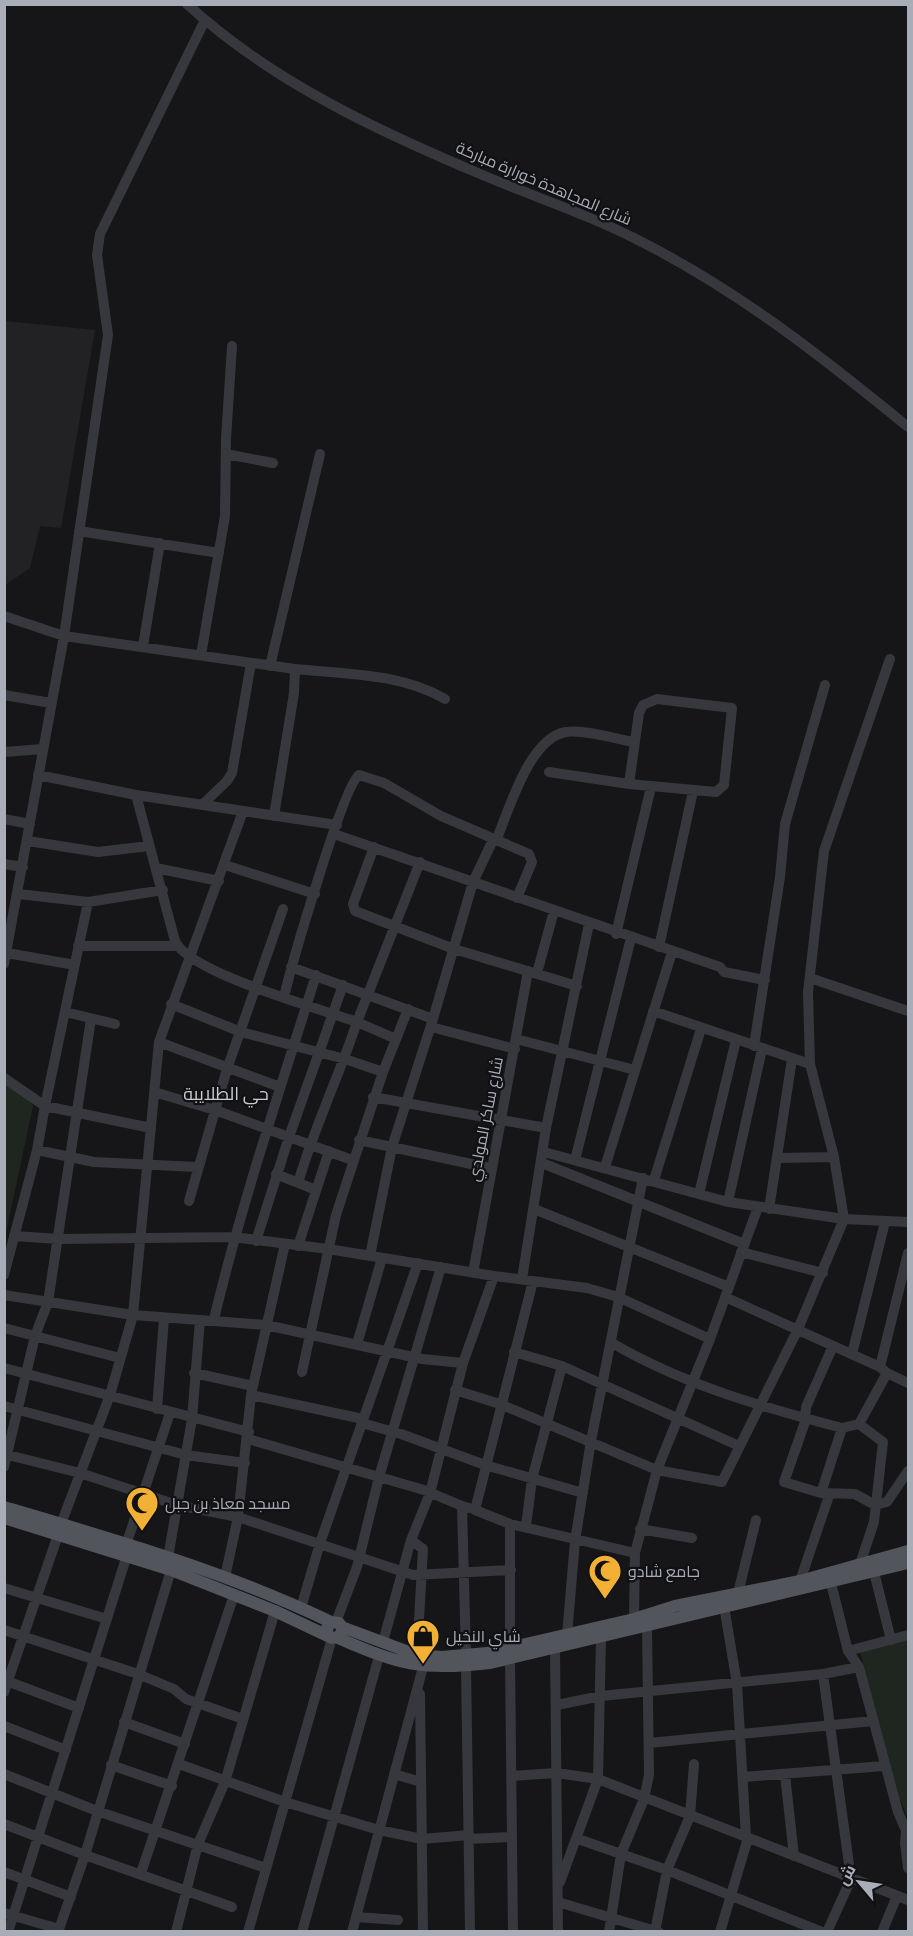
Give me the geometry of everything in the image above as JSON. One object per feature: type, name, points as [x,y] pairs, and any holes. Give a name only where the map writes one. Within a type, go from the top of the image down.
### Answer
[{"type":"main road","points":[[4,1507],[60,1529],[169,1564],[275,1611],[383,1642],[417,1655],[466,1660]]},
{"type":"main road","points":[[4,1518],[60,1529]]},
{"type":"main road","points":[[169,1564],[225,1577],[301,1608],[379,1656],[423,1667],[555,1648],[601,1638],[829,1578],[860,1564],[909,1551]]},
{"type":"main road","points":[[510,1653],[675,1606],[800,1581],[874,1572],[909,1563]]},
{"type":"street","name":"شارع المجاهدة خورارة مباركة","points":[[187,4],[251,55],[357,117],[486,176],[592,217],[634,237],[708,279],[805,342],[909,427]]},
{"type":"street","points":[[75,965],[6,959],[10,910],[19,894],[64,636],[108,335],[97,255],[100,234],[205,20]]},
{"type":"street","points":[[201,655],[225,516],[232,346]]},
{"type":"street","points":[[226,454],[273,463]]},
{"type":"street","points":[[270,666],[320,454]]},
{"type":"street","points":[[79,531],[219,553]]},
{"type":"street","points":[[143,646],[160,543]]},
{"type":"street","points":[[4,616],[64,636],[270,666],[396,680],[427,689],[445,699]]},
{"type":"street","points":[[454,1390],[500,1404],[591,1440],[657,1470],[722,1482],[798,1329],[844,1219],[834,1157],[810,1064],[810,978],[824,851],[890,659]]},
{"type":"street","points":[[202,805],[227,781],[232,773],[251,663]]},
{"type":"street","points":[[274,816],[294,693],[295,669]]},
{"type":"street","points":[[728,1202],[758,1047],[785,824],[825,685]]},
{"type":"street","points":[[4,695],[51,703]]},
{"type":"street","points":[[549,772],[629,784],[651,787],[716,792],[724,785],[732,708],[657,699],[649,701],[639,713],[629,784]]},
{"type":"street","points":[[370,1256],[392,1147],[432,1023],[473,882],[531,761],[551,738],[573,732],[634,742]]},
{"type":"street","points":[[4,752],[43,749]]},
{"type":"street","points":[[38,775],[136,795],[274,816],[336,829],[374,847],[616,934],[720,967],[724,972],[765,980]]},
{"type":"street","points":[[284,997],[291,967],[336,829],[352,784],[359,775],[392,787],[441,816],[525,851],[532,857],[517,898]]},
{"type":"street","points":[[616,934],[651,787]]},
{"type":"street","points":[[659,947],[693,791]]},
{"type":"street","points":[[136,795],[178,946],[189,956],[257,989],[357,1022],[396,1040]]},
{"type":"street","points":[[79,1708],[6,1684],[80,1473],[110,1395],[134,1314],[159,1042],[243,811]]},
{"type":"street","points":[[4,819],[30,824]]},
{"type":"street","points":[[28,841],[98,852],[149,846]]},
{"type":"street","points":[[374,847],[353,909],[454,949],[577,986]]},
{"type":"street","points":[[298,1183],[309,1145],[345,1059],[357,1022],[420,862]]},
{"type":"street","points":[[4,864],[23,867]]},
{"type":"street","points":[[225,865],[315,894]]},
{"type":"street","points":[[156,868],[219,880]]},
{"type":"street","points":[[19,894],[88,902],[163,890]]},
{"type":"street","points":[[4,1275],[37,1150],[88,902]]},
{"type":"street","points":[[189,1201],[227,1069],[284,909]]},
{"type":"street","name":"شارع ساكر المولدي","points":[[473,1273],[490,1168],[502,1120],[515,1044],[533,972],[554,911]]},
{"type":"street","points":[[475,1510],[514,1352],[527,1280],[534,1209],[546,1128],[589,924]]},
{"type":"street","points":[[574,1160],[602,1061],[631,938]]},
{"type":"street","points":[[78,946],[178,946]]},
{"type":"street","points":[[605,1167],[672,952]]},
{"type":"street","points":[[291,967],[369,993],[408,1009],[432,1023],[515,1044],[563,1050],[636,1070]]},
{"type":"street","points":[[214,1319],[233,1237],[291,1047],[316,975]]},
{"type":"street","points":[[810,978],[909,1011]]},
{"type":"street","points":[[256,1241],[276,1174],[344,985]]},
{"type":"street","points":[[171,1004],[241,1032],[291,1047],[345,1059],[383,1072]]},
{"type":"street","points":[[302,1372],[328,1249],[352,1160],[373,1097],[408,1009]]},
{"type":"street","points":[[652,1011],[810,1064]]},
{"type":"street","points":[[65,1012],[115,1024]]},
{"type":"street","points":[[4,1467],[35,1336],[48,1302],[68,1157],[91,1019]]},
{"type":"street","points":[[567,1635],[575,1541],[591,1440],[612,1343],[618,1297],[640,1201],[701,1029]]},
{"type":"street","points":[[699,1194],[736,1040]]},
{"type":"street","points":[[159,1042],[280,1088]]},
{"type":"street","points":[[609,1932],[621,1854],[644,1799],[648,1775],[647,1627],[634,1619],[635,1553],[640,1529],[657,1470],[710,1340],[743,1248],[763,1208],[778,1158],[792,1059]]},
{"type":"street","points":[[4,1078],[45,1106],[151,1128]]},
{"type":"street","points":[[154,1092],[215,1110],[352,1160]]},
{"type":"street","points":[[373,1097],[407,1101],[546,1128]]},
{"type":"street","points":[[359,1140],[490,1168]]},
{"type":"street","points":[[37,1150],[115,1164],[197,1167]]},
{"type":"street","points":[[298,1246],[329,1151]]},
{"type":"street","points":[[543,1157],[574,1160],[605,1167],[728,1202],[844,1219],[909,1222]]},
{"type":"street","points":[[543,1157],[743,1248],[823,1273]]},
{"type":"street","points":[[778,1158],[834,1157]]},
{"type":"street","points":[[276,1174],[316,1190]]},
{"type":"street","points":[[534,1209],[630,1246],[909,1383]]},
{"type":"street","points":[[852,1354],[885,1222]]},
{"type":"street","points":[[14,1236],[58,1239],[233,1237],[328,1249],[473,1273],[587,1288],[618,1297],[710,1340]]},
{"type":"street","points":[[225,1577],[238,1517],[252,1390],[285,1244]]},
{"type":"street","points":[[859,1424],[883,1370],[909,1253]]},
{"type":"street","points":[[357,1344],[382,1258]]},
{"type":"street","points":[[301,1608],[320,1542],[389,1352],[418,1263]]},
{"type":"street","points":[[248,1932],[441,1267]]},
{"type":"street","points":[[383,1642],[411,1540],[430,1493],[454,1390],[494,1276]]},
{"type":"street","points":[[4,1295],[164,1318],[214,1319],[266,1326],[415,1358],[463,1363]]},
{"type":"street","points":[[157,1409],[164,1318]]},
{"type":"street","points":[[8,1915],[59,1930],[85,1855],[169,1564],[192,1419],[200,1320]]},
{"type":"street","points":[[4,1328],[120,1358]]},
{"type":"street","points":[[612,1343],[645,1362],[693,1383],[759,1405],[842,1428],[859,1424]]},
{"type":"street","points":[[832,1346],[784,1482],[826,1493],[855,1494],[875,1504],[887,1502],[909,1471]]},
{"type":"street","points":[[514,1352],[562,1366],[739,1446]]},
{"type":"street","points":[[526,1527],[532,1479],[562,1366]]},
{"type":"street","points":[[4,1368],[110,1395],[248,1435],[430,1493],[510,1524],[575,1541],[635,1553]]},
{"type":"street","points":[[194,1374],[363,1421],[485,1465],[583,1493]]},
{"type":"street","points":[[4,1406],[158,1449],[244,1463]]},
{"type":"street","points":[[8,1932],[8,1915],[25,1879],[54,1791],[142,1495],[170,1413]]},
{"type":"street","points":[[859,1424],[883,1442],[874,1522],[860,1564]]},
{"type":"street","points":[[800,1581],[842,1428]]},
{"type":"street","points":[[6,1454],[80,1473],[177,1505],[238,1517],[420,1576],[511,1570]]},
{"type":"street","points":[[462,1506],[470,1932]]},
{"type":"street","points":[[738,1593],[756,1520]]},
{"type":"street","points":[[510,1524],[513,1932]]},
{"type":"street","points":[[640,1529],[692,1538]]},
{"type":"street","points":[[411,1540],[423,1550],[417,1655]]},
{"type":"street","points":[[874,1572],[891,1640]]},
{"type":"street","points":[[829,1578],[848,1651],[859,1667],[884,1766],[907,1833],[905,1843],[909,1868]]},
{"type":"street","points":[[4,1588],[107,1619]]},
{"type":"street","points":[[141,1873],[172,1786],[234,1594]]},
{"type":"street","points":[[720,1932],[747,1838],[737,1684],[724,1606]]},
{"type":"street","points":[[176,1932],[198,1844],[225,1782],[275,1611]]},
{"type":"street","points":[[4,1630],[138,1674],[174,1689],[180,1697],[243,1719]]},
{"type":"street","points":[[848,1651],[909,1635]]},
{"type":"street","points":[[557,1888],[578,1839],[598,1779],[601,1638]]},
{"type":"street","points":[[555,1648],[558,1932]]},
{"type":"street","points":[[302,1932],[379,1656]]},
{"type":"street","points":[[352,1932],[423,1667]]},
{"type":"street","points":[[557,1705],[601,1696],[737,1684],[823,1674],[859,1667]]},
{"type":"street","points":[[823,1674],[851,1879],[827,1932]]},
{"type":"street","points":[[419,1682],[423,1932]]},
{"type":"street","points":[[124,1722],[185,1744]]},
{"type":"street","points":[[649,1743],[873,1722]]},
{"type":"street","points":[[4,1726],[66,1750]]},
{"type":"street","points":[[179,1764],[285,1802],[379,1830],[422,1839],[512,1837]]},
{"type":"street","points":[[558,1902],[657,1931],[667,1870],[690,1816],[694,1764]]},
{"type":"street","points":[[111,1765],[172,1786]]},
{"type":"street","points":[[743,1777],[835,1772],[884,1766]]},
{"type":"street","points":[[511,1776],[556,1773],[598,1779],[644,1799],[909,1900]]},
{"type":"street","points":[[4,1774],[54,1791],[97,1811],[266,1868]]},
{"type":"street","points":[[394,1774],[421,1782]]},
{"type":"street","points":[[785,1775],[794,1856]]},
{"type":"street","points":[[4,1824],[232,1907]]},
{"type":"street","points":[[578,1839],[730,1895],[800,1928],[822,1932]]},
{"type":"street","points":[[4,1872],[71,1897]]},
{"type":"street","points":[[882,1932],[897,1896]]},
{"type":"street","points":[[356,1917],[398,1920]]},
{"type":"shaded area","points":[[5,321],[95,330],[61,528],[40,526],[30,568],[5,585]]},
{"type":"shaded area","points":[[5,1077],[25,1093],[33,1106],[5,1237]]},
{"type":"shaded area","points":[[908,1637],[908,1818],[896,1791],[860,1651]]},
{"type":"place","name":"مسجد معاذ بن جبل","points":[[142,1532]]},
{"type":"place","name":"جامع شادو","points":[[605,1600]]},
{"type":"place","name":"شاي النخيل","points":[[423,1665]]},
{"type":"district","name":"حي الطلايبة","points":[[226,1094]]}]
